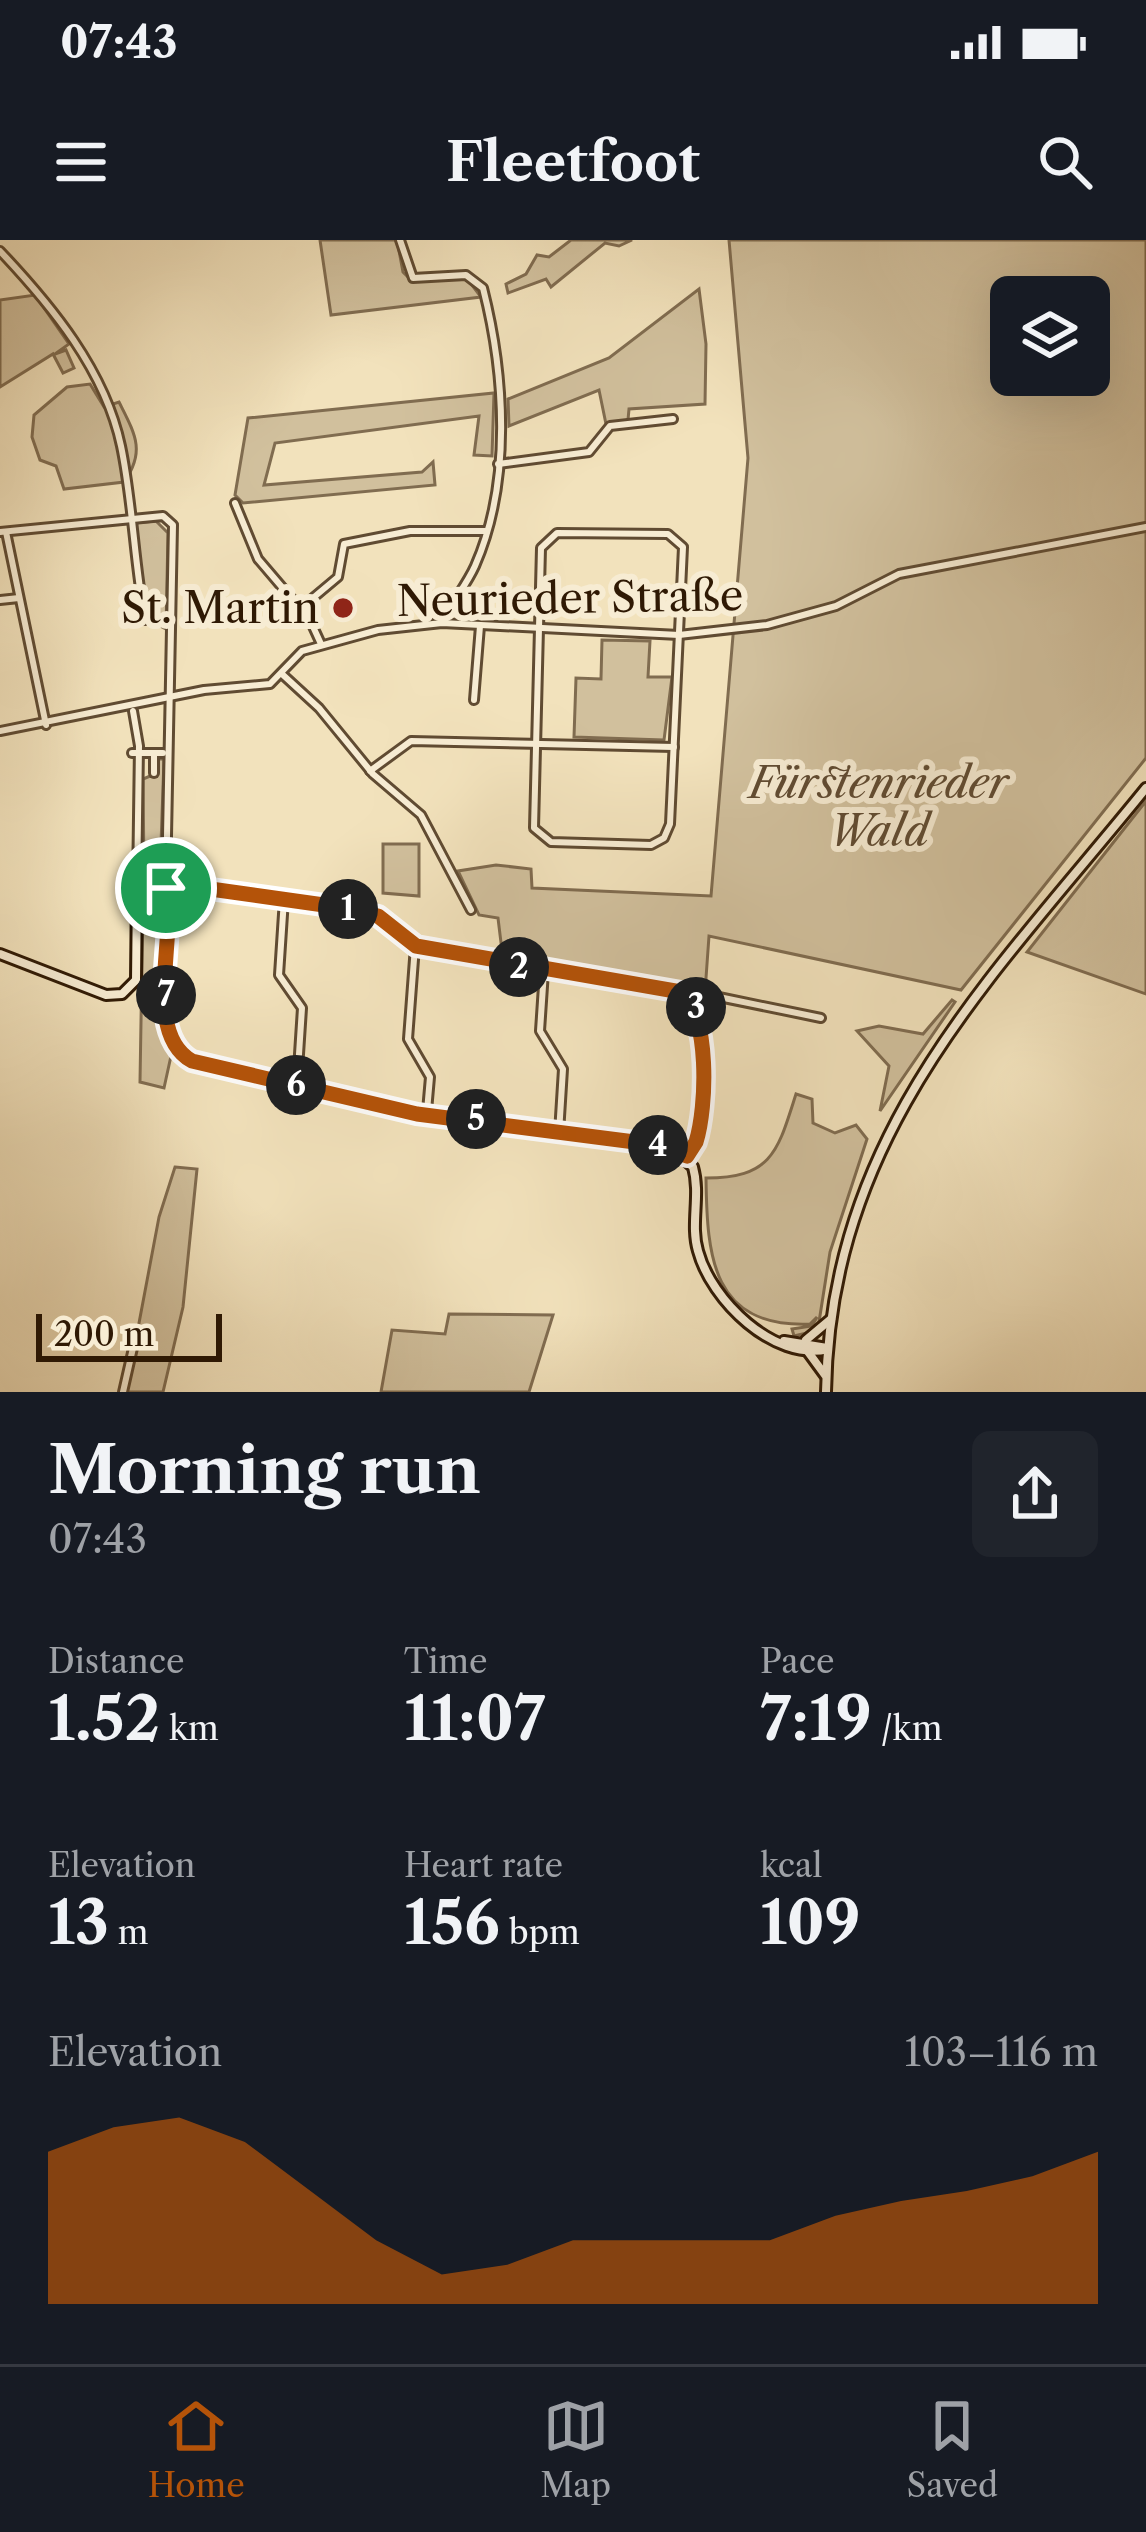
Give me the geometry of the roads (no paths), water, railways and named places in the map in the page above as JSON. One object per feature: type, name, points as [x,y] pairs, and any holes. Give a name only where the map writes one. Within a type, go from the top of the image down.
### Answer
[{"type":"street","points":[[400,240],[412,278],[466,275],[483,288],[501,403],[498,464],[485,531],[475,567],[442,623]]},
{"type":"street","points":[[0,251],[55,313],[107,404],[121,442],[145,620]]},
{"type":"street","points":[[498,464],[589,452],[610,426],[673,419]]},
{"type":"street","points":[[235,503],[268,576],[301,608],[321,644]]},
{"type":"street","points":[[46,725],[3,532],[163,516],[173,524],[165,1024],[177,1051],[203,1066],[366,1103],[658,1145],[687,1156],[696,1175],[696,1240],[702,1263],[734,1314],[783,1341],[828,1349]]},
{"type":"street","name":"Neurieder Straße","points":[[282,674],[293,656],[321,644],[442,623],[679,635],[780,622],[836,606],[899,574],[1146,527]]},
{"type":"street","points":[[301,608],[325,592],[342,570],[339,548],[344,544],[410,531],[485,531]]},
{"type":"street","points":[[557,533],[668,534],[683,547],[670,824],[664,838],[651,845],[543,839],[534,828],[539,629],[542,548],[557,533]]},
{"type":"street","points":[[0,601],[19,598]]},
{"type":"street","points":[[474,700],[479,626]]},
{"type":"street","points":[[0,731],[270,684],[282,674],[309,697],[370,771],[421,814],[471,910]]},
{"type":"street","points":[[0,954],[106,995],[128,992],[136,980],[141,797],[134,709]]},
{"type":"street","points":[[370,771],[411,741],[674,748]]},
{"type":"street","points":[[136,753],[159,753],[154,774],[138,784]]},
{"type":"street","points":[[826,1392],[832,1318],[858,1209],[908,1093],[996,967],[1146,788]]},
{"type":"street","points":[[137,889],[175,884],[378,916],[416,946],[676,991],[692,1002],[702,1031],[699,1133],[687,1156]]},
{"type":"street","points":[[284,899],[279,974],[302,1008],[297,1085]]},
{"type":"street","points":[[416,946],[408,1039],[430,1077],[427,1112]]},
{"type":"street","points":[[544,971],[540,1030],[562,1069],[560,1133]]},
{"type":"street","points":[[692,1002],[714,996],[820,1018]]},
{"type":"street","points":[[804,1344],[832,1318]]},
{"type":"street","points":[[804,1344],[820,1361],[826,1379]]},
{"type":"street","points":[[122,1392],[133,1348]]},
{"type":"place","name":"St. Martin","points":[[343,608]]},
{"type":"park label","name":"Fürstenrieder Wald","points":[[879,807]]}]
